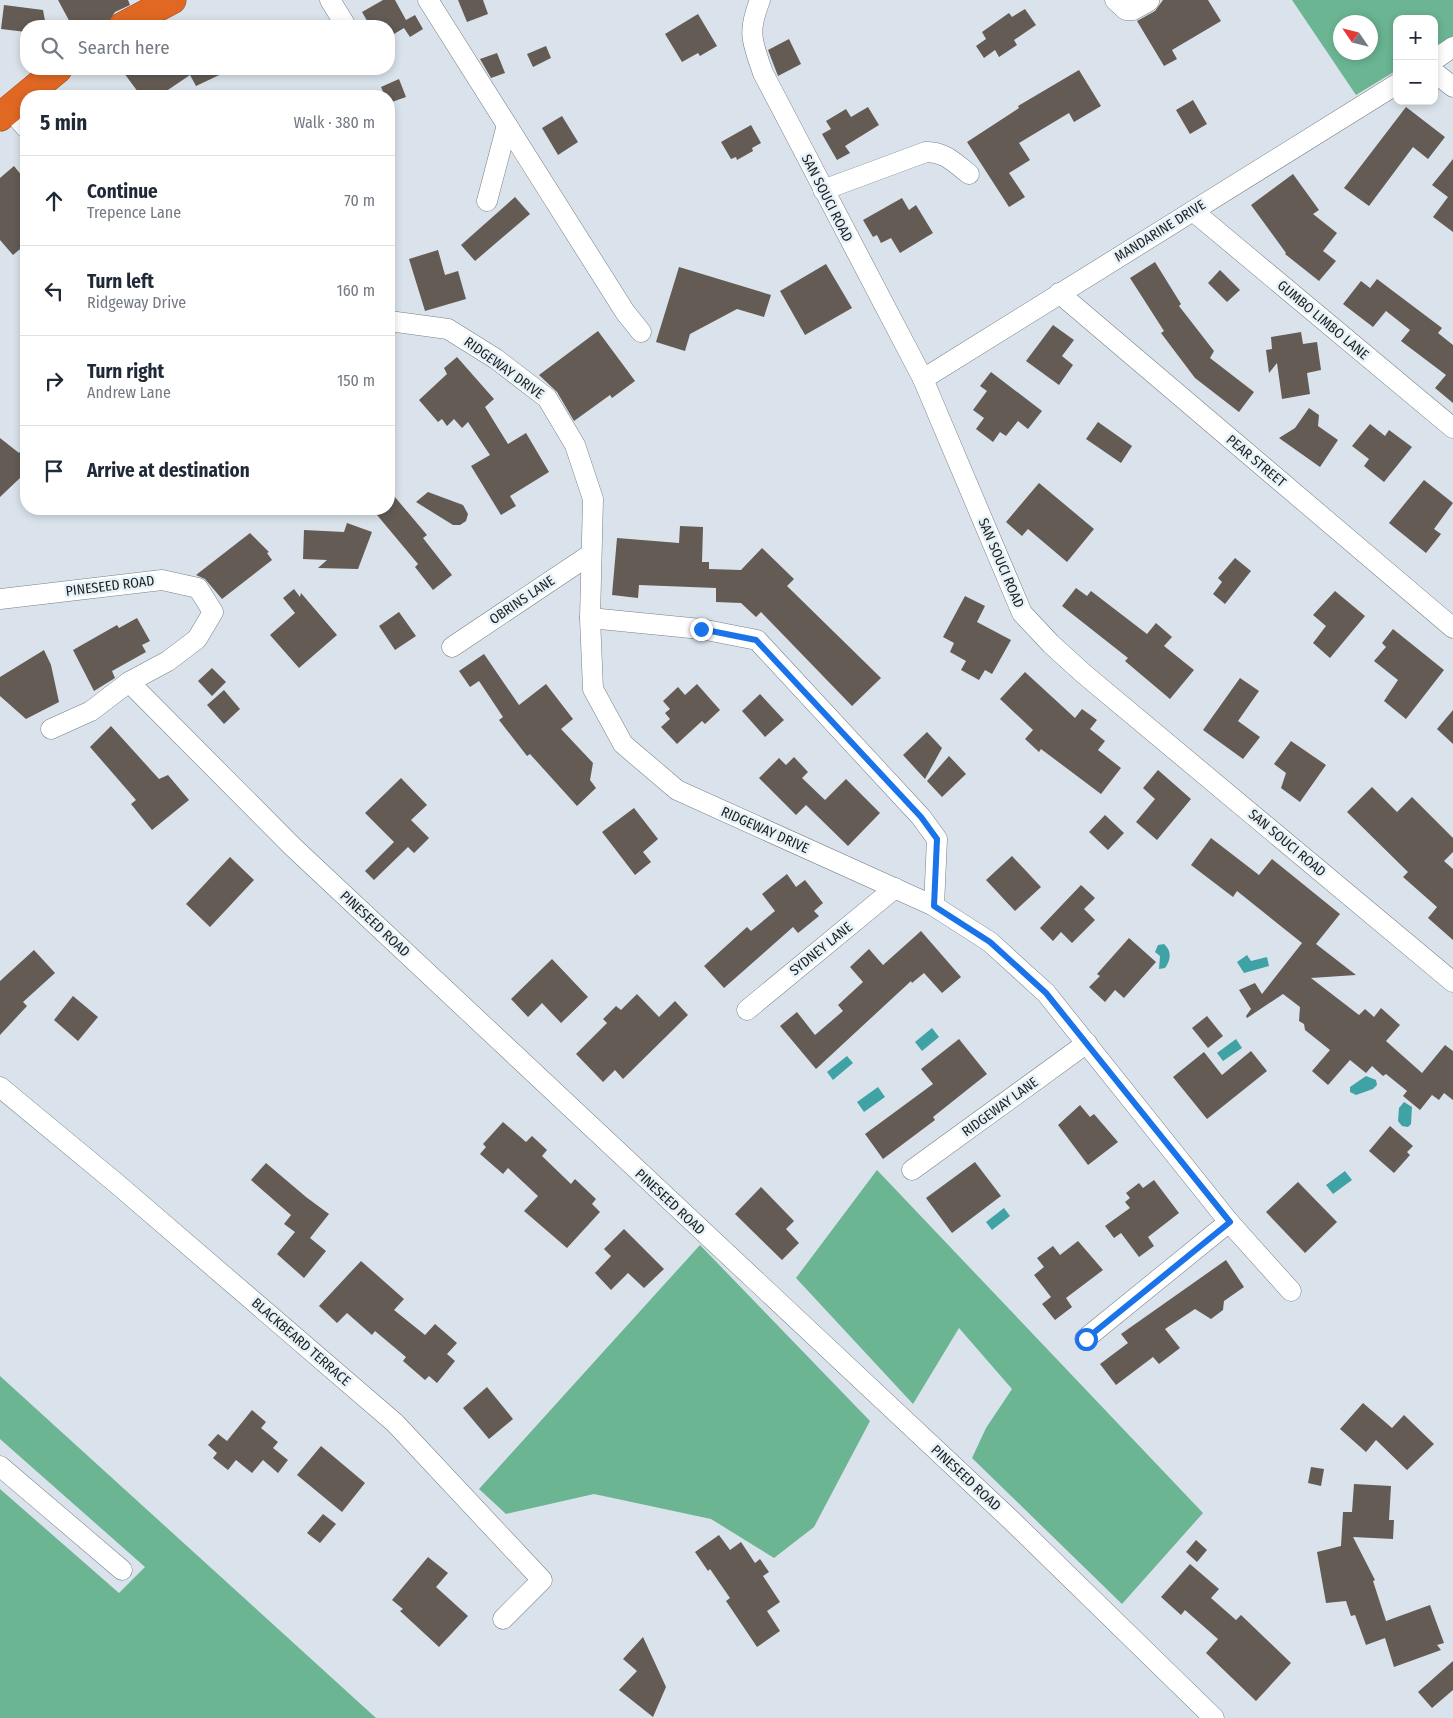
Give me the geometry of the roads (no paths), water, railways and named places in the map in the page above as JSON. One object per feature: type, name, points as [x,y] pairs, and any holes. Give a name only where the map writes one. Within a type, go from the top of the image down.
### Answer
[{"type":"highway","points":[[135,20],[172,0]]},
{"type":"highway","points":[[38,90],[52,75]]},
{"type":"street","points":[[330,0],[342,20]]},
{"type":"street","points":[[428,0],[625,312],[640,332]]},
{"type":"street","name":"SAN SOUCI ROAD","points":[[760,0],[752,20],[752,42],[763,73],[923,379],[1022,613],[1051,644],[1084,674],[1453,982]]},
{"type":"street","points":[[1115,0],[1126,10],[1133,10],[1149,1]]},
{"type":"street","points":[[1438,57],[1453,47]]},
{"type":"street","points":[[1438,75],[1453,87]]},
{"type":"street","name":"MANDARINE DRIVE","points":[[923,379],[1393,86]]},
{"type":"street","points":[[487,201],[507,126]]},
{"type":"street","points":[[823,190],[926,152],[943,155],[969,174]]},
{"type":"street","name":"GUMBO LIMBO LANE","points":[[1192,211],[1453,428]]},
{"type":"street","name":"PEAR STREET","points":[[1059,293],[1453,628]]},
{"type":"street","name":"RIDGEWAY DRIVE","points":[[395,322],[448,329],[496,359],[547,398],[575,445],[592,499],[590,618],[593,689],[623,744],[677,790],[934,906],[990,942],[1046,993],[1230,1222],[1291,1291]]},
{"type":"street","name":"OBRINS LANE","points":[[452,647],[592,554]]},
{"type":"street","name":"PINESEED ROAD","points":[[0,599],[162,580],[198,588],[213,612],[197,639],[168,661],[129,682],[91,711],[51,729]]},
{"type":"street","points":[[590,618],[701,629],[756,640],[921,817],[937,839],[934,906]]},
{"type":"street","name":"PINESEED ROAD","points":[[129,682],[300,854],[1002,1513],[1214,1718]]},
{"type":"street","name":"SYDNEY LANE","points":[[747,1010],[895,888]]},
{"type":"street","name":"RIDGEWAY LANE","points":[[912,1170],[1087,1043]]},
{"type":"street","name":"BLACKBEARD TERRACE","points":[[0,1087],[396,1423],[542,1580],[503,1619]]},
{"type":"street","points":[[1086,1339],[1230,1222]]},
{"type":"street","points":[[0,1466],[122,1570]]},
{"type":"water","points":[[1164,944],[1169,953],[1169,959],[1165,968],[1159,969],[1160,956],[1155,952],[1158,945]]},
{"type":"water","points":[[1247,955],[1251,961],[1267,957],[1269,966],[1244,973],[1237,962]]},
{"type":"water","points":[[932,1028],[939,1037],[922,1051],[915,1042]]},
{"type":"water","points":[[1236,1039],[1242,1048],[1223,1061],[1217,1053]]},
{"type":"water","points":[[847,1056],[853,1063],[833,1080],[827,1072]]},
{"type":"water","points":[[1366,1076],[1376,1080],[1377,1085],[1373,1089],[1356,1095],[1350,1092],[1350,1087]]},
{"type":"water","points":[[878,1087],[885,1097],[864,1112],[857,1102]]},
{"type":"water","points":[[1404,1102],[1412,1107],[1411,1124],[1408,1127],[1402,1126],[1398,1121],[1399,1108]]},
{"type":"water","points":[[1345,1171],[1352,1180],[1333,1194],[1326,1185]]},
{"type":"water","points":[[1004,1208],[1010,1216],[992,1230],[986,1222]]}]
